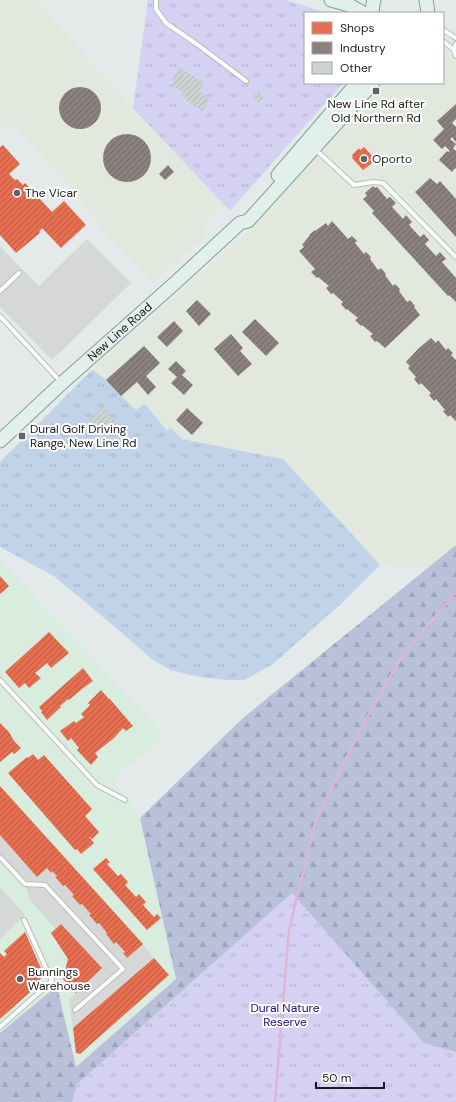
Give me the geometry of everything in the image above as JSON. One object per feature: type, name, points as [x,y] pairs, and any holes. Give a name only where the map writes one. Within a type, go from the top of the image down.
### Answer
[{"type":"main road","points":[[331,0],[349,5],[361,12]]},
{"type":"main road","points":[[372,12],[374,0]]},
{"type":"main road","name":"New Line Road","points":[[240,223],[242,216],[356,84]]},
{"type":"main road","name":"New Line Road","points":[[0,441],[62,383],[240,223],[248,221],[372,84]]},
{"type":"lane","points":[[156,0],[156,9],[166,23],[246,81]]},
{"type":"lane","points":[[444,31],[456,38]]},
{"type":"lane","points":[[444,42],[454,50],[456,56]]},
{"type":"lane","points":[[454,50],[456,44]]},
{"type":"lane","points":[[314,148],[354,185],[372,182],[383,183],[456,257]]},
{"type":"lane","points":[[0,291],[20,273]]},
{"type":"lane","points":[[0,316],[62,383]]},
{"type":"lane","points":[[0,680],[97,785],[125,800]]},
{"type":"lane","points":[[0,857],[24,884],[45,885],[123,969],[75,1010]]},
{"type":"lane","points":[[0,1027],[52,981],[24,920]]},
{"type":"shaded area","points":[[0,0],[36,0],[133,108],[225,205],[201,227],[207,234],[153,283],[82,207],[85,203],[14,124],[6,130],[0,124]]},
{"type":"shaded area","points":[[456,27],[456,52],[444,45]]},
{"type":"shaded area","points":[[444,46],[456,52],[456,572],[380,565],[283,459],[182,439],[171,428],[168,431],[145,404],[136,410],[92,370],[242,238],[269,205],[384,84],[444,84]]},
{"type":"shaded area","points":[[87,239],[131,283],[52,360],[0,307],[0,246],[39,286]]},
{"type":"shaded area","points":[[0,560],[165,736],[113,779],[140,818],[176,979],[75,1067],[57,987],[0,1033]]},
{"type":"shaded area","points":[[0,835],[37,877],[47,868],[50,872],[52,871],[57,876],[55,878],[63,886],[65,885],[74,895],[72,896],[91,914],[89,915],[97,924],[99,923],[114,943],[116,942],[125,952],[123,954],[127,958],[143,944],[154,958],[73,1028],[69,1000],[101,968],[61,924],[55,929],[29,898],[25,882],[0,854]]},
{"type":"shaded area","points":[[0,887],[25,915],[0,939]]},
{"type":"green space","points":[[148,0],[286,0],[324,12],[304,12],[304,84],[342,84],[230,211],[133,108]]},
{"type":"green space","points":[[92,370],[106,380],[136,410],[145,404],[167,431],[171,428],[182,439],[283,459],[380,565],[344,601],[273,664],[244,680],[199,677],[171,670],[153,660],[54,576],[0,547],[0,462]]},
{"type":"green space","points":[[456,545],[456,1102],[0,1102],[0,1033],[57,986],[76,1067],[176,979],[140,818],[243,718]]},
{"type":"green space","name":"Dural Nature Reserve","points":[[292,893],[424,1043],[456,1052],[456,1102],[72,1102],[77,1084]]},
{"type":"building: Shops","name":"The Vicar","points":[[3,145],[20,164],[9,174],[15,180],[17,179],[23,185],[25,183],[52,212],[64,201],[86,225],[61,248],[42,228],[39,232],[40,233],[16,253],[0,235],[0,147]]},
{"type":"building: Shops","name":"Oporto","points":[[364,147],[376,160],[363,170],[352,158],[352,155],[359,148],[360,150]]},
{"type":"building: Shops","points":[[0,576],[9,586],[0,594]]},
{"type":"building: Shops","points":[[49,632],[69,653],[51,668],[47,663],[35,673],[41,678],[29,688],[25,683],[19,688],[5,672]]},
{"type":"building: Shops","points":[[83,668],[93,681],[69,700],[68,699],[47,720],[39,707]]},
{"type":"building: Shops","points":[[101,690],[133,726],[126,731],[123,728],[114,738],[95,753],[98,757],[91,765],[77,750],[79,748],[71,738],[68,741],[60,731],[74,721],[76,723],[84,717],[81,714],[90,705],[88,703]]},
{"type":"building: Shops","points":[[0,723],[21,748],[14,754],[12,752],[0,762]]},
{"type":"building: Shops","points":[[33,754],[38,760],[44,755],[92,809],[85,816],[99,832],[92,839],[89,837],[94,843],[81,854],[77,849],[75,850],[8,773],[27,757],[28,758]]},
{"type":"building: Shops","points":[[0,786],[143,944],[127,958],[123,953],[125,952],[116,942],[114,944],[99,923],[97,924],[89,915],[91,914],[82,904],[80,905],[72,896],[74,895],[65,885],[63,886],[52,871],[51,873],[47,868],[37,877],[0,835]]},
{"type":"building: Shops","points":[[106,858],[110,862],[107,864],[118,876],[121,874],[128,882],[125,885],[136,897],[139,894],[146,902],[143,905],[154,917],[157,914],[161,918],[147,930],[93,869]]},
{"type":"building: Shops","points":[[61,924],[102,968],[76,993],[63,979],[68,959],[51,933]]},
{"type":"building: Shops","name":"Bunnings Warehouse","points":[[25,932],[43,973],[38,985],[0,1019],[0,953],[4,957],[7,954],[4,951]]},
{"type":"building: Shops","points":[[154,958],[169,975],[80,1054],[76,1053],[73,1028]]},
{"type":"building: Industry","points":[[80,87],[95,93],[101,108],[95,123],[80,129],[65,123],[59,108],[65,93]]},
{"type":"building: Industry","points":[[456,104],[456,119],[452,123],[456,127],[456,142],[452,137],[450,139],[456,144],[453,148],[456,151],[456,169],[455,168],[452,172],[439,160],[447,151],[450,151],[445,146],[442,149],[433,140],[444,129],[437,121]]},
{"type":"building: Industry","points":[[127,134],[136,136],[144,141],[149,149],[151,158],[149,167],[144,175],[136,180],[127,182],[118,180],[110,175],[105,167],[103,158],[105,149],[110,141],[118,136]]},
{"type":"building: Industry","points":[[168,165],[174,172],[165,180],[159,174]]},
{"type":"building: Industry","points":[[430,178],[437,184],[440,181],[456,199],[456,237],[415,192]]},
{"type":"building: Industry","points":[[373,186],[375,188],[377,187],[387,199],[390,197],[396,203],[392,207],[403,219],[406,215],[412,222],[409,225],[420,237],[424,234],[429,240],[425,244],[436,256],[440,252],[446,259],[442,262],[456,278],[456,302],[449,295],[448,296],[372,213],[374,211],[363,199],[367,196],[365,193]]},
{"type":"building: Industry","points":[[332,221],[348,239],[352,236],[357,241],[355,243],[364,254],[366,252],[371,257],[370,259],[378,270],[381,268],[393,286],[395,284],[400,289],[399,291],[407,302],[410,300],[420,315],[385,348],[377,341],[375,342],[370,336],[373,334],[355,320],[358,318],[347,309],[346,310],[341,304],[343,302],[333,293],[331,294],[326,288],[329,286],[311,272],[315,269],[299,251],[304,247],[302,245],[309,235],[326,223],[328,226]]},
{"type":"building: Industry","points":[[197,300],[211,314],[199,326],[186,311]]},
{"type":"building: Industry","points":[[255,319],[279,343],[266,356],[242,332]]},
{"type":"building: Industry","points":[[174,321],[183,331],[167,347],[157,337]]},
{"type":"building: Industry","points":[[231,334],[243,348],[240,351],[252,364],[238,376],[214,349]]},
{"type":"building: Industry","points":[[431,338],[436,343],[438,340],[446,350],[448,348],[453,353],[451,355],[456,360],[456,421],[450,415],[448,417],[443,411],[445,410],[436,399],[434,401],[429,395],[431,393],[421,383],[419,385],[414,379],[416,377],[408,368],[410,366],[406,362]]},
{"type":"building: Industry","points":[[144,346],[160,363],[146,376],[156,387],[148,395],[137,382],[121,396],[106,380]]},
{"type":"building: Industry","points":[[176,361],[186,371],[182,375],[193,385],[184,395],[171,383],[177,377],[168,369]]},
{"type":"building: Industry","points":[[187,408],[203,423],[192,435],[176,420]]},
{"type":"building: Other","points":[[179,67],[204,83],[198,91],[210,100],[202,111],[186,100],[187,99],[182,96],[184,93],[171,84],[173,75]]},
{"type":"building: Other","points":[[258,91],[264,98],[258,103],[252,97]]},
{"type":"building: Other","points":[[102,408],[117,424],[104,436],[89,420]]},
{"type":"waterway","points":[[275,1102],[289,930],[316,819],[365,721],[402,656],[455,593]]},
{"type":"place","name":"New Line Rd after Old Northern Rd","points":[[376,91]]},
{"type":"place","name":"Oporto","points":[[364,159]]},
{"type":"place","name":"The Vicar","points":[[17,193]]},
{"type":"place","name":"Dural Golf Driving Range, New Line Rd","points":[[22,436]]},
{"type":"place","name":"Bunnings Warehouse","points":[[20,979]]}]
